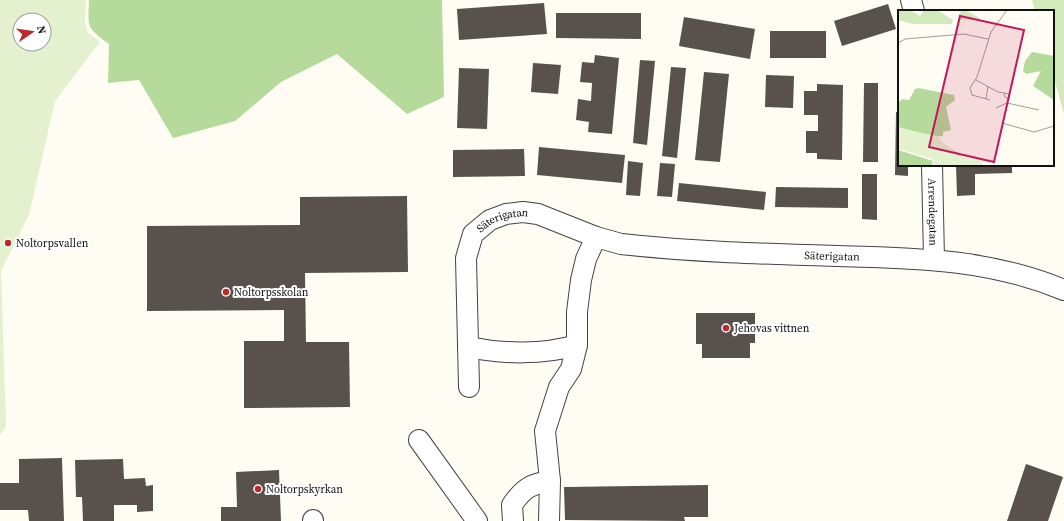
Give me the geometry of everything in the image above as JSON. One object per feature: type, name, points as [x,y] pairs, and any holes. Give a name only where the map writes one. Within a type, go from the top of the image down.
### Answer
[{"type":"street","points":[[911,0],[914,10]]},
{"type":"street","name":"Arrendegatan","points":[[932,166],[934,259]]},
{"type":"street","name":"Säterigatan","points":[[468,387],[466,258],[473,234],[490,220],[506,214],[523,212],[538,214],[596,237],[621,244],[646,247],[934,259],[994,268],[1042,281],[1064,290]]},
{"type":"street","points":[[549,521],[550,481],[545,431],[559,387],[571,369],[577,345],[577,312],[581,280],[586,259],[596,237]]},
{"type":"street","points":[[468,347],[490,351],[558,350],[577,345]]},
{"type":"street","points":[[419,440],[477,521]]},
{"type":"street","points":[[513,521],[512,505],[520,494],[534,483],[550,481]]},
{"type":"green space","name":"Noltorpsvallen","points":[[0,0],[86,0],[85,22],[88,33],[100,42],[55,101],[29,215],[1,271],[6,427],[0,435]]},
{"type":"green space","points":[[89,0],[442,0],[444,97],[407,114],[337,54],[281,82],[235,121],[173,138],[139,80],[108,83],[109,44],[96,34],[90,26],[88,16]]},
{"type":"green space","points":[[1032,0],[1064,0],[1064,114],[1054,78],[1054,10],[1035,10]]},
{"type":"building","points":[[544,3],[547,34],[459,40],[457,9]]},
{"type":"building","points":[[888,4],[896,29],[842,46],[834,21]]},
{"type":"building","points":[[556,13],[641,13],[641,39],[556,38]]},
{"type":"building","points":[[684,17],[755,29],[750,59],[679,46]]},
{"type":"building","points":[[770,31],[826,31],[826,58],[770,58]]},
{"type":"building","points":[[595,55],[619,58],[612,134],[588,132],[589,122],[576,120],[578,99],[591,101],[592,83],[580,82],[582,62],[594,63]]},
{"type":"building","points":[[640,60],[655,61],[647,145],[633,143]]},
{"type":"building","points":[[533,63],[561,65],[558,94],[531,92]]},
{"type":"building","points":[[671,67],[686,68],[677,158],[662,156]]},
{"type":"building","points":[[459,68],[489,69],[487,129],[457,128]]},
{"type":"building","points":[[704,72],[729,74],[720,162],[695,160]]},
{"type":"building","points":[[766,75],[794,76],[793,108],[765,107]]},
{"type":"building","points":[[864,83],[878,83],[878,162],[863,162]]},
{"type":"building","points":[[817,84],[843,85],[842,160],[817,159],[817,153],[806,153],[806,131],[818,131],[818,115],[804,115],[804,91],[817,91]]},
{"type":"building","points":[[896,112],[898,112],[898,166],[908,166],[908,176],[895,175]]},
{"type":"building","points":[[539,147],[625,155],[622,183],[537,175]]},
{"type":"building","points":[[524,149],[525,176],[453,177],[453,150]]},
{"type":"building","points":[[628,161],[643,163],[640,196],[626,195]]},
{"type":"building","points":[[660,163],[675,164],[672,197],[657,196]]},
{"type":"building","points":[[956,166],[1012,166],[1012,173],[975,174],[975,195],[957,196]]},
{"type":"building","points":[[862,174],[877,174],[877,220],[862,219]]},
{"type":"building","points":[[679,183],[766,192],[764,210],[677,201]]},
{"type":"building","points":[[776,187],[848,188],[848,208],[775,207]]},
{"type":"building","name":"Noltorpsskolan","points":[[407,196],[408,272],[305,273],[306,342],[349,342],[350,407],[244,408],[244,341],[284,341],[284,310],[147,311],[147,226],[300,225],[300,197]]},
{"type":"building","name":"Jehovas vittnen","points":[[696,313],[755,313],[755,343],[750,343],[750,358],[702,358],[702,344],[696,344]]},
{"type":"building","points":[[62,458],[64,521],[29,521],[28,510],[0,510],[0,483],[19,483],[19,459]]},
{"type":"building","points":[[123,459],[124,479],[145,478],[146,486],[153,485],[153,511],[137,512],[137,505],[114,505],[114,521],[83,521],[82,497],[76,497],[75,460]]},
{"type":"building","points":[[1026,464],[1063,477],[1048,521],[1007,521]]},
{"type":"building","name":"Noltorpskyrkan","points":[[279,470],[281,521],[221,521],[221,507],[237,507],[236,472]]},
{"type":"building","points":[[708,485],[708,517],[684,517],[685,521],[565,520],[564,487]]},
{"type":"place","name":"Noltorpsvallen","points":[[8,243]]},
{"type":"place","name":"Noltorpsskolan","points":[[226,292]]},
{"type":"place","name":"Jehovas vittnen","points":[[726,328]]},
{"type":"place","name":"Noltorpskyrkan","points":[[258,489]]}]
